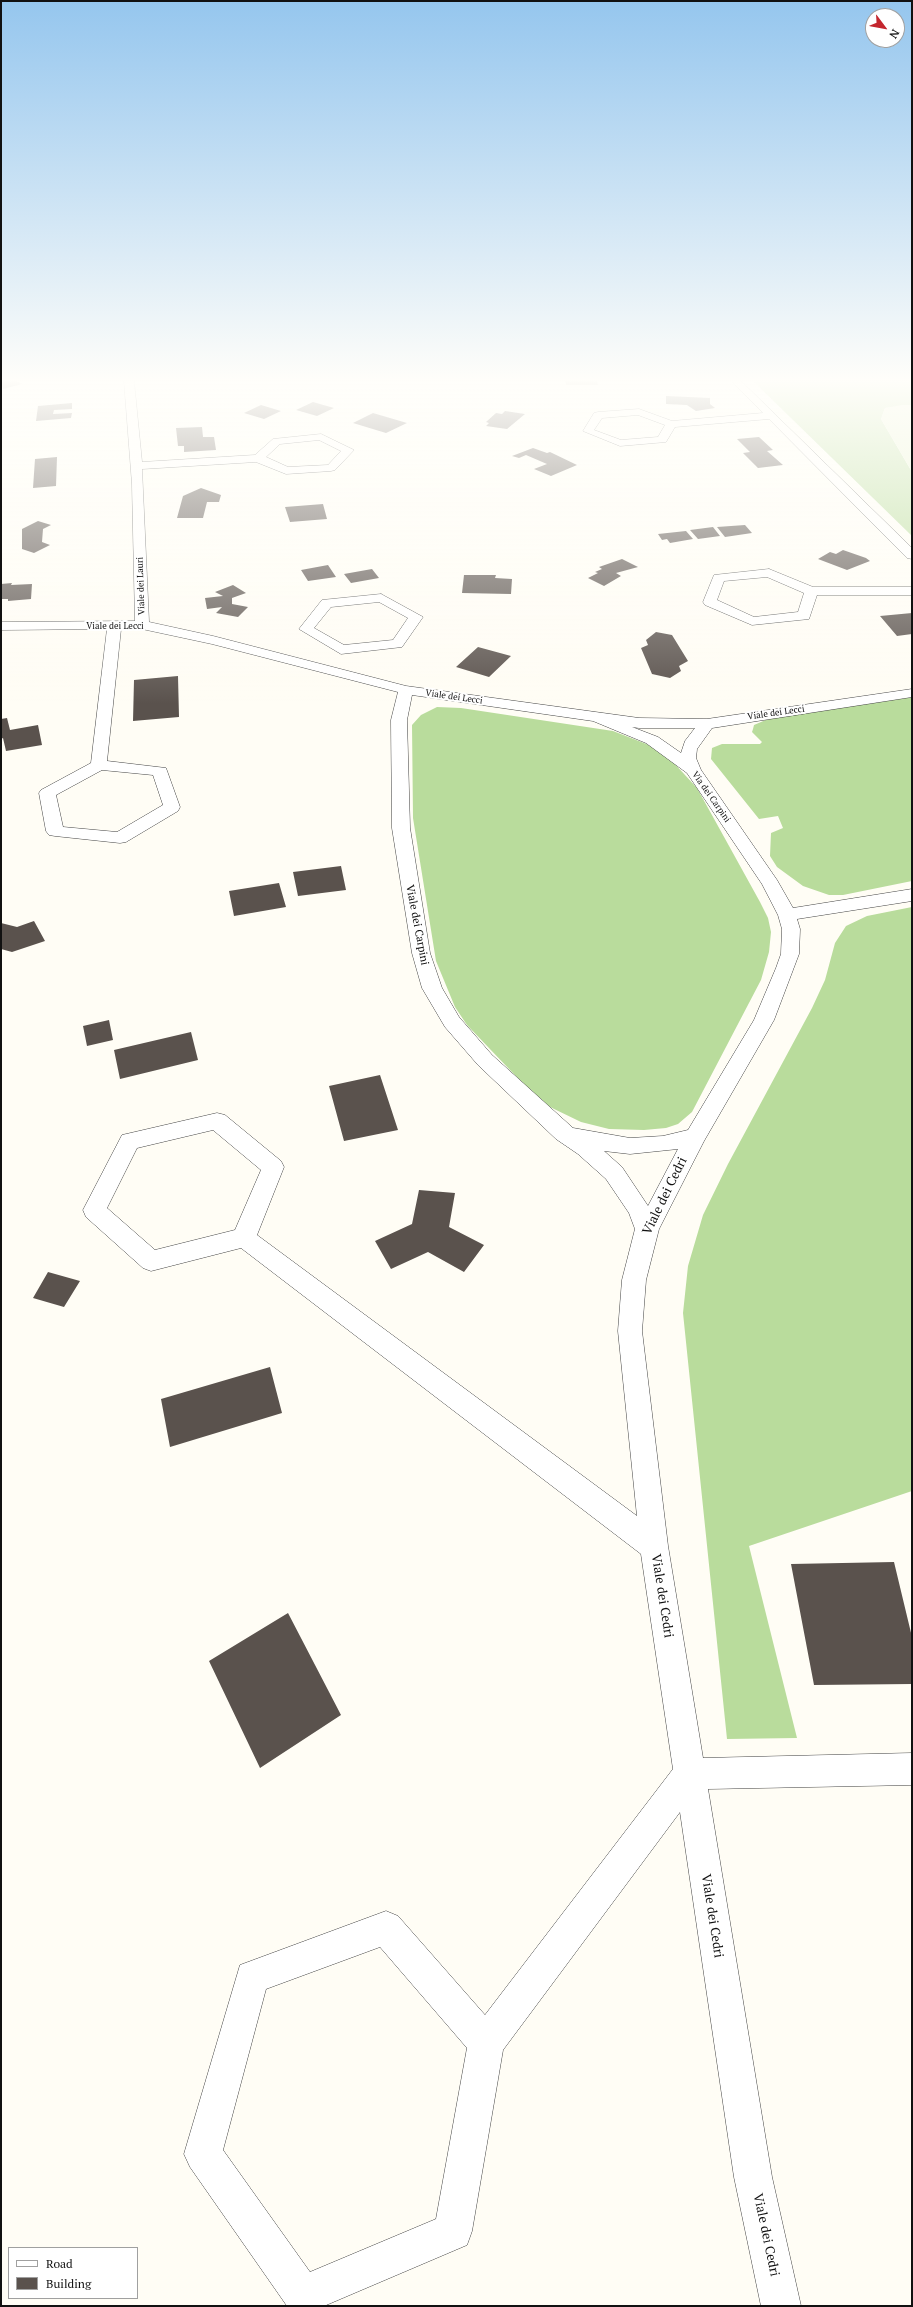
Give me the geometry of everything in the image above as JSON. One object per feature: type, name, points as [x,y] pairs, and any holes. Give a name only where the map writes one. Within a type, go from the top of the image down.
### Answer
[{"type":"street","name":"Viale dei Lauri","points":[[138,489],[142,625]]},
{"type":"street","points":[[845,489],[912,555]]},
{"type":"street","points":[[811,591],[804,616],[752,621],[710,602],[719,578],[769,572],[811,591],[912,591]]},
{"type":"street","points":[[317,667],[341,650],[397,644],[416,617],[381,598],[327,603],[306,629],[341,650]]},
{"type":"street","points":[[99,765],[114,625]]},
{"type":"street","name":"Viale dei Lecci","points":[[1,626],[142,625],[213,640],[406,690],[599,719],[652,724],[707,724],[912,693]]},
{"type":"street","name":"Viale dei Carpini","points":[[406,690],[399,720],[401,828],[421,953],[432,988],[442,1006],[466,1039],[564,1133],[586,1148],[614,1173],[638,1209],[647,1229]]},
{"type":"street","name":"Via dei Carpini","points":[[599,719],[652,740],[693,770],[771,884],[787,915]]},
{"type":"street","points":[[693,770],[688,758],[689,749],[693,741],[707,724]]},
{"type":"street","points":[[99,765],[160,771],[172,807],[120,838],[55,831],[47,793],[99,765]]},
{"type":"street","points":[[787,915],[912,895]]},
{"type":"street","name":"Viale dei Cedri","points":[[781,2306],[753,2177],[654,1546],[630,1331],[634,1280],[647,1229],[695,1138],[761,1026],[776,993],[790,954],[791,929],[787,915]]},
{"type":"street","points":[[217,1121],[273,1167],[244,1238],[151,1261],[94,1210],[130,1141],[217,1121]]},
{"type":"street","points":[[564,1133],[610,1144],[630,1146],[663,1144],[695,1138]]},
{"type":"street","points":[[244,1238],[654,1546]]},
{"type":"street","points":[[486,2044],[386,1928],[252,1977],[203,2154],[303,2295],[454,2231],[486,2044],[690,1774],[912,1768]]},
{"type":"green space","points":[[863,489],[912,489],[912,536]]},
{"type":"green space","points":[[912,697],[912,881],[843,895],[829,895],[803,886],[777,867],[770,856],[771,833],[783,828],[778,816],[759,819],[711,759],[712,748],[722,744],[760,744],[762,742],[752,732],[754,725],[768,719]]},
{"type":"green space","points":[[437,707],[461,708],[613,731],[649,745],[673,762],[697,788],[760,902],[768,918],[771,932],[769,952],[761,980],[692,1112],[678,1124],[666,1128],[644,1130],[609,1129],[581,1122],[550,1107],[532,1093],[467,1025],[455,1007],[436,961],[413,818],[412,725],[421,715]]},
{"type":"green space","points":[[912,907],[912,1491],[749,1546],[797,1738],[727,1739],[683,1313],[688,1266],[703,1215],[728,1164],[812,1008],[825,980],[835,943],[846,926],[867,916]]},
{"type":"building","points":[[200,489],[221,495],[219,502],[207,502],[203,518],[177,518],[183,496]]},
{"type":"building","points":[[323,504],[327,519],[290,522],[285,507]]},
{"type":"building","points":[[38,521],[51,525],[43,529],[42,542],[50,545],[34,553],[22,549],[22,529]]},
{"type":"building","points":[[745,525],[752,533],[725,537],[717,527]]},
{"type":"building","points":[[713,527],[720,536],[698,539],[690,530]]},
{"type":"building","points":[[686,531],[693,539],[670,543],[667,539],[662,540],[658,534]]},
{"type":"building","points":[[843,550],[866,558],[870,561],[847,570],[818,559],[830,552],[836,554]]},
{"type":"building","points":[[622,559],[638,567],[616,573],[621,576],[604,586],[588,578],[598,573],[595,572],[602,569],[599,567]]},
{"type":"building","points":[[328,565],[336,577],[308,581],[301,570]]},
{"type":"building","points":[[372,569],[379,578],[351,583],[344,574]]},
{"type":"building","points":[[464,575],[496,575],[495,578],[512,579],[511,594],[462,593]]},
{"type":"building","points":[[12,583],[11,585],[32,584],[31,599],[8,601],[8,599],[1,599],[1,584]]},
{"type":"building","points":[[233,585],[246,593],[232,598],[232,604],[248,607],[238,617],[216,613],[222,607],[207,609],[205,598],[223,596],[215,592]]},
{"type":"building","points":[[912,613],[912,634],[897,636],[880,616]]},
{"type":"building","points":[[656,632],[672,635],[688,661],[679,666],[681,671],[670,678],[652,674],[641,648],[648,645],[646,640]]},
{"type":"building","points":[[478,647],[511,656],[489,677],[456,667]]},
{"type":"building","points":[[178,676],[179,717],[133,721],[134,680]]},
{"type":"building","points":[[7,718],[10,730],[38,725],[42,745],[6,751],[3,738],[1,739],[1,719]]},
{"type":"building","points":[[341,866],[346,890],[298,896],[293,872]]},
{"type":"building","points":[[279,883],[286,907],[234,916],[229,891]]},
{"type":"building","points":[[34,921],[45,941],[12,952],[1,949],[1,923],[17,927]]},
{"type":"building","points":[[109,1020],[113,1040],[87,1046],[83,1026]]},
{"type":"building","points":[[191,1032],[198,1060],[120,1079],[114,1050]]},
{"type":"building","points":[[380,1075],[398,1130],[344,1141],[329,1086]]},
{"type":"building","points":[[419,1190],[455,1193],[449,1227],[484,1245],[464,1272],[428,1252],[391,1269],[375,1241],[412,1224]]},
{"type":"building","points":[[48,1272],[80,1281],[64,1307],[33,1298]]},
{"type":"building","points":[[270,1367],[282,1413],[170,1447],[161,1399]]},
{"type":"building","points":[[894,1562],[912,1637],[912,1684],[814,1685],[791,1564]]},
{"type":"building","points":[[288,1613],[341,1715],[260,1768],[209,1661]]}]
